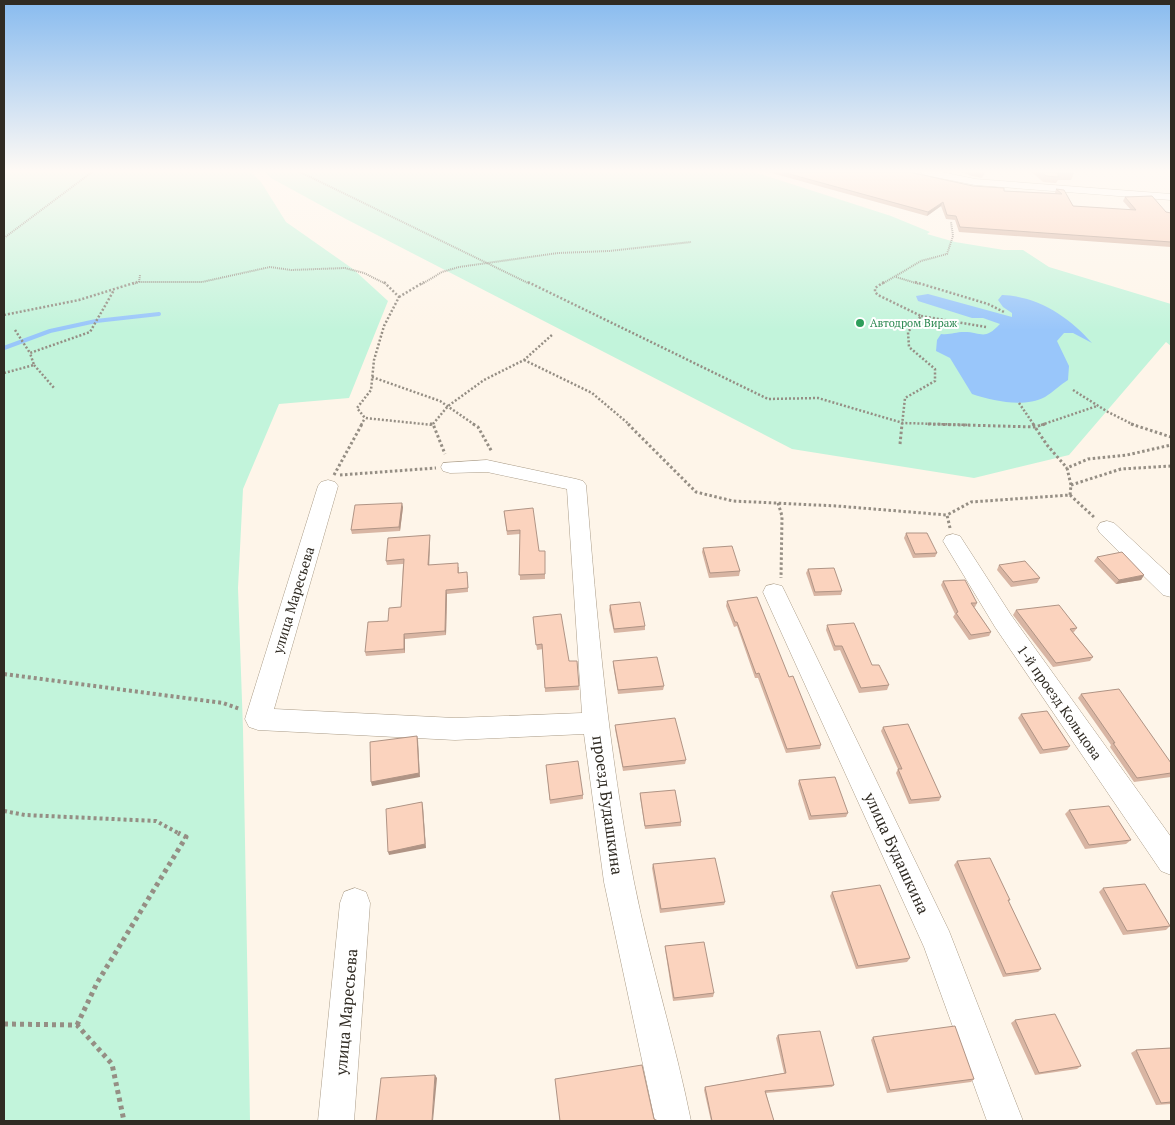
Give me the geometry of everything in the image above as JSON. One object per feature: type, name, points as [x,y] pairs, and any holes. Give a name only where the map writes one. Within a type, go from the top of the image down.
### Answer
[{"type":"street","points":[[450,467],[492,467]]},
{"type":"street","name":"проезд Будашкина","points":[[492,467],[576,485],[586,639],[595,723],[619,882],[672,1121]]},
{"type":"street","name":"улица Маресьева","points":[[331,481],[258,719],[283,722],[455,729],[595,723]]},
{"type":"street","points":[[1107,528],[1171,589]]},
{"type":"street","name":"1-й проезд Кольцова","points":[[953,541],[1003,621],[1171,861]]},
{"type":"street","name":"улица Будашкина","points":[[774,592],[938,942],[1005,1121]]},
{"type":"street","name":"улица Маресьева","points":[[336,1121],[355,903]]},
{"type":"path","points":[[4,238],[23,224]]},
{"type":"path","points":[[408,224],[768,399],[818,398],[902,422],[1035,427],[1097,406]]},
{"type":"path","points":[[951,224],[954,236],[947,254],[921,261],[875,288],[874,292],[921,316],[986,327]]},
{"type":"path","points":[[433,424],[365,418],[357,408],[371,390],[374,360],[384,326],[399,297],[442,272],[459,267],[558,253],[609,251],[691,242]]},
{"type":"path","points":[[4,315],[79,300],[139,282],[202,282],[220,279],[232,274],[270,268],[291,270],[345,268],[364,273],[384,282],[399,297]]},
{"type":"path","points":[[139,282],[140,275]]},
{"type":"path","points":[[896,277],[988,304],[1004,312]]},
{"type":"path","points":[[30,353],[90,332],[115,289]]},
{"type":"path","points":[[900,444],[905,398],[935,382],[935,369],[909,347],[908,332],[921,316]]},
{"type":"path","points":[[15,330],[30,353],[34,364],[55,389]]},
{"type":"path","points":[[433,424],[448,406],[484,380],[524,360],[553,334]]},
{"type":"path","points":[[524,360],[592,394],[633,428],[696,492],[733,501],[947,515],[971,502],[1070,495],[1107,528]]},
{"type":"path","points":[[4,373],[34,364]]},
{"type":"path","points":[[372,377],[440,400],[478,427],[492,453],[492,467]]},
{"type":"path","points":[[1073,390],[1123,420],[1154,433],[1171,437]]},
{"type":"path","points":[[1019,403],[1047,446],[1067,468],[1070,495]]},
{"type":"path","points":[[331,481],[365,418]]},
{"type":"path","points":[[331,481],[450,467],[433,424]]},
{"type":"path","points":[[1067,468],[1088,459],[1127,455],[1171,446]]},
{"type":"path","points":[[1070,485],[1121,469],[1171,466]]},
{"type":"path","points":[[774,592],[782,575],[782,516],[778,503]]},
{"type":"path","points":[[947,515],[953,541]]},
{"type":"path","points":[[4,674],[224,703]]},
{"type":"path","points":[[4,811],[25,815],[156,820],[186,837],[97,983],[77,1025]]},
{"type":"path","points":[[4,1024],[77,1025],[112,1064],[124,1121]]},
{"type":"green space","points":[[4,224],[290,224],[353,269],[388,301],[349,398],[279,404],[243,489],[238,588],[243,729],[250,1121],[4,1121]]},
{"type":"green space","name":"Автодром Вираж","points":[[357,224],[912,224],[930,232],[927,234],[955,242],[1004,250],[1023,250],[1049,267],[1171,304],[1171,346],[1166,342],[1069,455],[974,478],[792,449]]},
{"type":"water","points":[[928,294],[1012,317],[1012,313],[1003,307],[998,300],[1002,295],[1028,299],[1063,317],[1092,343],[1073,333],[1064,333],[1057,341],[1069,366],[1068,380],[1045,397],[1018,403],[981,397],[972,394],[950,358],[936,351],[937,340],[941,334],[970,332],[986,334],[1000,324],[983,318],[972,318],[918,301],[916,296]]},
{"type":"building","points":[[959,224],[1171,224],[1171,242],[960,227]]},
{"type":"building","points":[[402,503],[399,527],[351,530],[355,505]]},
{"type":"building","points":[[533,508],[539,551],[545,551],[545,574],[519,575],[520,530],[507,531],[504,511]]},
{"type":"building","points":[[906,533],[927,533],[937,553],[915,554]]},
{"type":"building","points":[[430,535],[428,565],[458,563],[458,573],[467,572],[468,588],[446,590],[445,631],[404,634],[404,649],[365,652],[368,622],[388,621],[389,608],[401,607],[404,559],[386,561],[388,538]]},
{"type":"building","points":[[732,546],[740,571],[710,573],[703,548]]},
{"type":"building","points":[[1122,552],[1144,575],[1119,580],[1097,557]]},
{"type":"building","points":[[1025,561],[1040,578],[1013,582],[999,565]]},
{"type":"building","points":[[834,568],[842,591],[815,592],[808,569]]},
{"type":"building","points":[[965,580],[977,603],[971,603],[991,632],[971,635],[956,613],[958,612],[943,581]]},
{"type":"building","points":[[757,597],[789,677],[793,676],[821,745],[787,749],[759,673],[756,674],[737,622],[735,622],[727,601]]},
{"type":"building","points":[[640,602],[645,626],[614,629],[610,605]]},
{"type":"building","points":[[1059,605],[1077,628],[1070,629],[1093,657],[1056,663],[1016,610]]},
{"type":"building","points":[[561,614],[569,661],[577,661],[579,686],[545,688],[542,644],[536,645],[533,617]]},
{"type":"building","points":[[854,623],[872,665],[879,665],[889,685],[861,688],[842,646],[835,646],[827,625]]},
{"type":"building","points":[[657,657],[664,686],[618,690],[613,661]]},
{"type":"building","points":[[1119,689],[1171,763],[1171,773],[1137,778],[1081,694]]},
{"type":"building","points":[[1047,711],[1070,746],[1043,750],[1021,714]]},
{"type":"building","points":[[675,718],[686,760],[623,767],[615,725]]},
{"type":"building","points":[[908,724],[941,797],[911,800],[898,769],[902,769],[883,727]]},
{"type":"building","points":[[417,736],[419,773],[371,782],[370,742]]},
{"type":"building","points":[[578,761],[583,795],[550,800],[546,765]]},
{"type":"building","points":[[835,777],[848,813],[811,816],[799,780]]},
{"type":"building","points":[[675,790],[681,822],[645,826],[640,793]]},
{"type":"building","points":[[422,802],[425,844],[388,852],[386,809]]},
{"type":"building","points":[[1109,806],[1131,840],[1089,845],[1069,810]]},
{"type":"building","points":[[715,858],[725,902],[661,909],[653,864]]},
{"type":"building","points":[[990,858],[1041,969],[1006,974],[957,861]]},
{"type":"building","points":[[1145,884],[1170,926],[1127,931],[1103,888]]},
{"type":"building","points":[[880,885],[910,958],[858,966],[832,892]]},
{"type":"building","points":[[704,942],[714,993],[674,998],[665,946]]},
{"type":"building","points":[[1055,1014],[1081,1066],[1039,1073],[1015,1020]]},
{"type":"building","points":[[955,1026],[974,1079],[890,1090],[873,1037]]},
{"type":"building","points":[[820,1031],[834,1085],[765,1091],[774,1121],[712,1121],[705,1087],[786,1073],[778,1035]]},
{"type":"building","points":[[1171,1048],[1171,1102],[1161,1103],[1136,1050]]},
{"type":"building","points":[[642,1065],[654,1119],[658,1121],[560,1121],[555,1079]]},
{"type":"building","points":[[435,1075],[432,1121],[376,1121],[381,1078]]},
{"type":"waterway","points":[[4,348],[50,331],[96,321],[159,314]]},
{"type":"place","name":"Автодром Вираж","points":[[860,323]]}]
